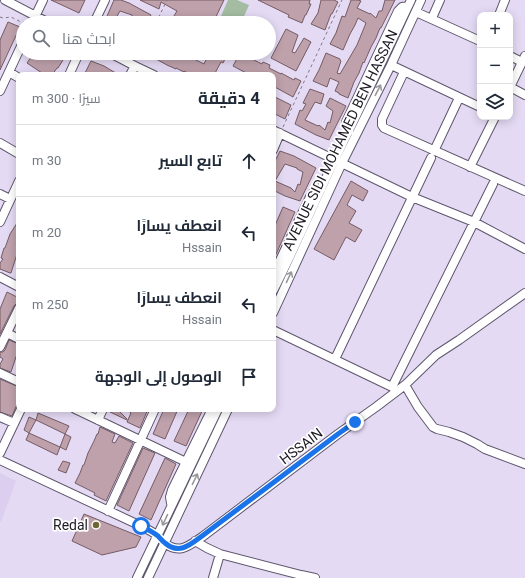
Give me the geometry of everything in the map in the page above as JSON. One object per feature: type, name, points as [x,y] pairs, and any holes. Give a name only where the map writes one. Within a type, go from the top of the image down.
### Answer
[{"type":"street","points":[[5,0],[28,16]]},
{"type":"street","points":[[36,16],[43,0]]},
{"type":"street","points":[[97,16],[105,0]]},
{"type":"street","name":"AVENUE SIDI MOHAMED BEN HASSAN","points":[[276,285],[321,189],[391,65],[421,0]]},
{"type":"street","points":[[432,18],[440,0]]},
{"type":"street","points":[[500,12],[505,0]]},
{"type":"street","name":"AVENUE SIDI MOHAMED BEN HASSAN","points":[[276,306],[338,161],[349,131],[410,3]]},
{"type":"street","points":[[416,12],[477,40]]},
{"type":"street","points":[[0,91],[16,57]]},
{"type":"street","points":[[512,84],[524,59],[513,57]]},
{"type":"street","points":[[70,72],[76,60]]},
{"type":"street","points":[[123,60],[148,72]]},
{"type":"street","points":[[391,65],[477,106]]},
{"type":"street","points":[[132,72],[135,66]]},
{"type":"street","points":[[9,72],[16,76]]},
{"type":"street","points":[[404,72],[382,119],[382,125],[384,128],[433,154],[470,167],[525,191]]},
{"type":"street","points":[[513,89],[525,95]]},
{"type":"street","points":[[335,359],[459,98]]},
{"type":"street","points":[[470,167],[494,120]]},
{"type":"street","points":[[277,131],[412,197],[474,222],[525,249]]},
{"type":"street","points":[[0,143],[16,152]]},
{"type":"street","points":[[276,331],[392,387],[493,184]]},
{"type":"street","points":[[276,269],[310,197],[314,190],[321,189]]},
{"type":"street","points":[[0,194],[14,198],[0,222]]},
{"type":"street","points":[[0,278],[16,286]]},
{"type":"street","name":"HSSAIN","points":[[164,543],[173,548],[181,549],[195,541],[405,385],[436,355],[460,340],[525,293]]},
{"type":"street","points":[[0,347],[16,314]]},
{"type":"street","points":[[7,333],[16,338]]},
{"type":"street","points":[[0,373],[16,381]]},
{"type":"street","points":[[405,385],[418,407],[433,427],[463,437],[485,450],[525,464]]},
{"type":"street","points":[[0,453],[20,412]]},
{"type":"street","points":[[82,412],[186,462]]},
{"type":"street","points":[[98,420],[102,412]]},
{"type":"street","points":[[108,511],[154,412]]},
{"type":"street","points":[[172,506],[170,498],[172,490],[211,412]]},
{"type":"street","points":[[137,578],[217,412]]},
{"type":"street","points":[[148,578],[227,412]]},
{"type":"street","points":[[0,417],[14,423]]},
{"type":"street","points":[[0,460],[141,526],[157,536],[164,543]]},
{"type":"street","points":[[195,541],[220,554],[301,577],[315,578]]},
{"type":"street","points":[[213,578],[220,554]]},
{"type":"path","points":[[159,16],[167,0]]},
{"type":"path","points":[[277,131],[342,0]]},
{"type":"shaded area","points":[[0,473],[16,481],[1,522],[0,521]]},
{"type":"green space","points":[[228,0],[237,0],[249,5],[244,16],[221,16]]},
{"type":"building","points":[[51,0],[85,0],[79,13]]},
{"type":"building","points":[[114,0],[121,0],[129,3],[151,15],[132,16],[120,11],[117,16],[107,16]]},
{"type":"building","points":[[140,0],[224,0],[216,16],[174,16],[177,11],[161,2],[159,9]]},
{"type":"building","points":[[258,0],[310,0],[309,4],[311,4],[302,23]]},
{"type":"building","points":[[321,0],[334,0],[338,2],[331,14],[325,30],[311,24],[318,13]]},
{"type":"building","points":[[351,0],[361,1],[357,8],[370,13],[376,18],[379,11],[382,11],[385,0],[395,0],[364,63],[363,62],[348,98],[335,91],[339,82],[330,78],[327,87],[313,81],[326,53],[340,59],[341,61],[337,73],[340,74],[357,45],[366,23],[358,18],[343,50],[330,44],[342,16],[345,17]]},
{"type":"building","points":[[8,22],[16,25],[16,36],[0,70],[0,40]]},
{"type":"building","points":[[286,29],[298,35],[292,52],[295,53],[304,38],[311,42],[296,71],[275,60],[276,48]]},
{"type":"building","points":[[29,60],[63,60],[54,72],[40,72],[27,63]]},
{"type":"building","points":[[158,60],[196,60],[204,64],[206,60],[224,60],[223,63],[221,62],[216,72],[184,72]]},
{"type":"building","points":[[236,60],[254,60],[262,64],[263,62],[270,65],[269,68],[294,80],[295,78],[301,81],[293,97],[276,88],[276,72],[244,72],[233,66]]},
{"type":"building","points":[[91,61],[114,72],[86,72]]},
{"type":"building","points":[[310,89],[324,94],[321,104],[315,102],[305,120],[318,126],[319,125],[325,130],[328,122],[330,123],[333,111],[326,106],[330,98],[346,106],[329,140],[295,124],[300,110],[302,111],[306,104],[303,103]]},
{"type":"building","points":[[276,98],[291,105],[285,119],[276,114]]},
{"type":"building","points":[[280,151],[294,156],[316,168],[300,201],[276,192],[276,181],[291,188],[295,192],[298,184],[300,185],[303,172],[297,168],[285,164],[276,179],[276,159]]},
{"type":"building","points":[[351,181],[368,191],[363,201],[352,195],[347,205],[356,211],[349,223],[362,230],[355,242],[346,237],[334,260],[314,249]]},
{"type":"building","points":[[283,207],[295,212],[276,254],[276,223]]},
{"type":"building","points":[[16,225],[16,257],[11,273],[0,269],[0,263],[3,259],[1,258],[10,234]]},
{"type":"building","points":[[7,292],[16,296],[16,304],[0,334],[0,309]]},
{"type":"building","points":[[9,340],[16,343],[16,357],[11,372],[0,368],[0,364],[3,359],[0,357],[0,352],[5,350]]},
{"type":"building","points":[[0,379],[16,386],[16,407],[12,416],[0,412]]},
{"type":"building","points":[[110,412],[120,412],[127,420]]},
{"type":"building","points":[[147,412],[140,428],[127,422],[130,413]]},
{"type":"building","points":[[163,412],[177,412],[165,439],[153,434]]},
{"type":"building","points":[[188,412],[202,412],[186,446],[174,441]]},
{"type":"building","points":[[38,413],[69,426],[65,434],[36,420]]},
{"type":"building","points":[[29,417],[36,420],[29,433],[24,430]]},
{"type":"building","points":[[100,427],[115,434],[112,442],[115,443],[119,436],[133,443],[106,501],[94,495],[95,493],[75,483]]},
{"type":"building","points":[[29,433],[60,447],[57,455],[26,440]]},
{"type":"building","points":[[65,434],[71,437],[66,450],[60,447]]},
{"type":"building","points":[[143,448],[155,453],[129,511],[117,505]]},
{"type":"building","points":[[165,458],[176,464],[151,520],[139,514]]},
{"type":"building","points":[[63,461],[70,463],[66,473],[58,470]]},
{"type":"building","name":"Redal","points":[[84,514],[141,537],[136,547],[102,555],[72,541]]},
{"type":"place","name":"Redal","points":[[96,525]]},
{"type":"route","points":[[141,526],[157,536],[170,547],[177,549],[184,548],[355,422]]}]
